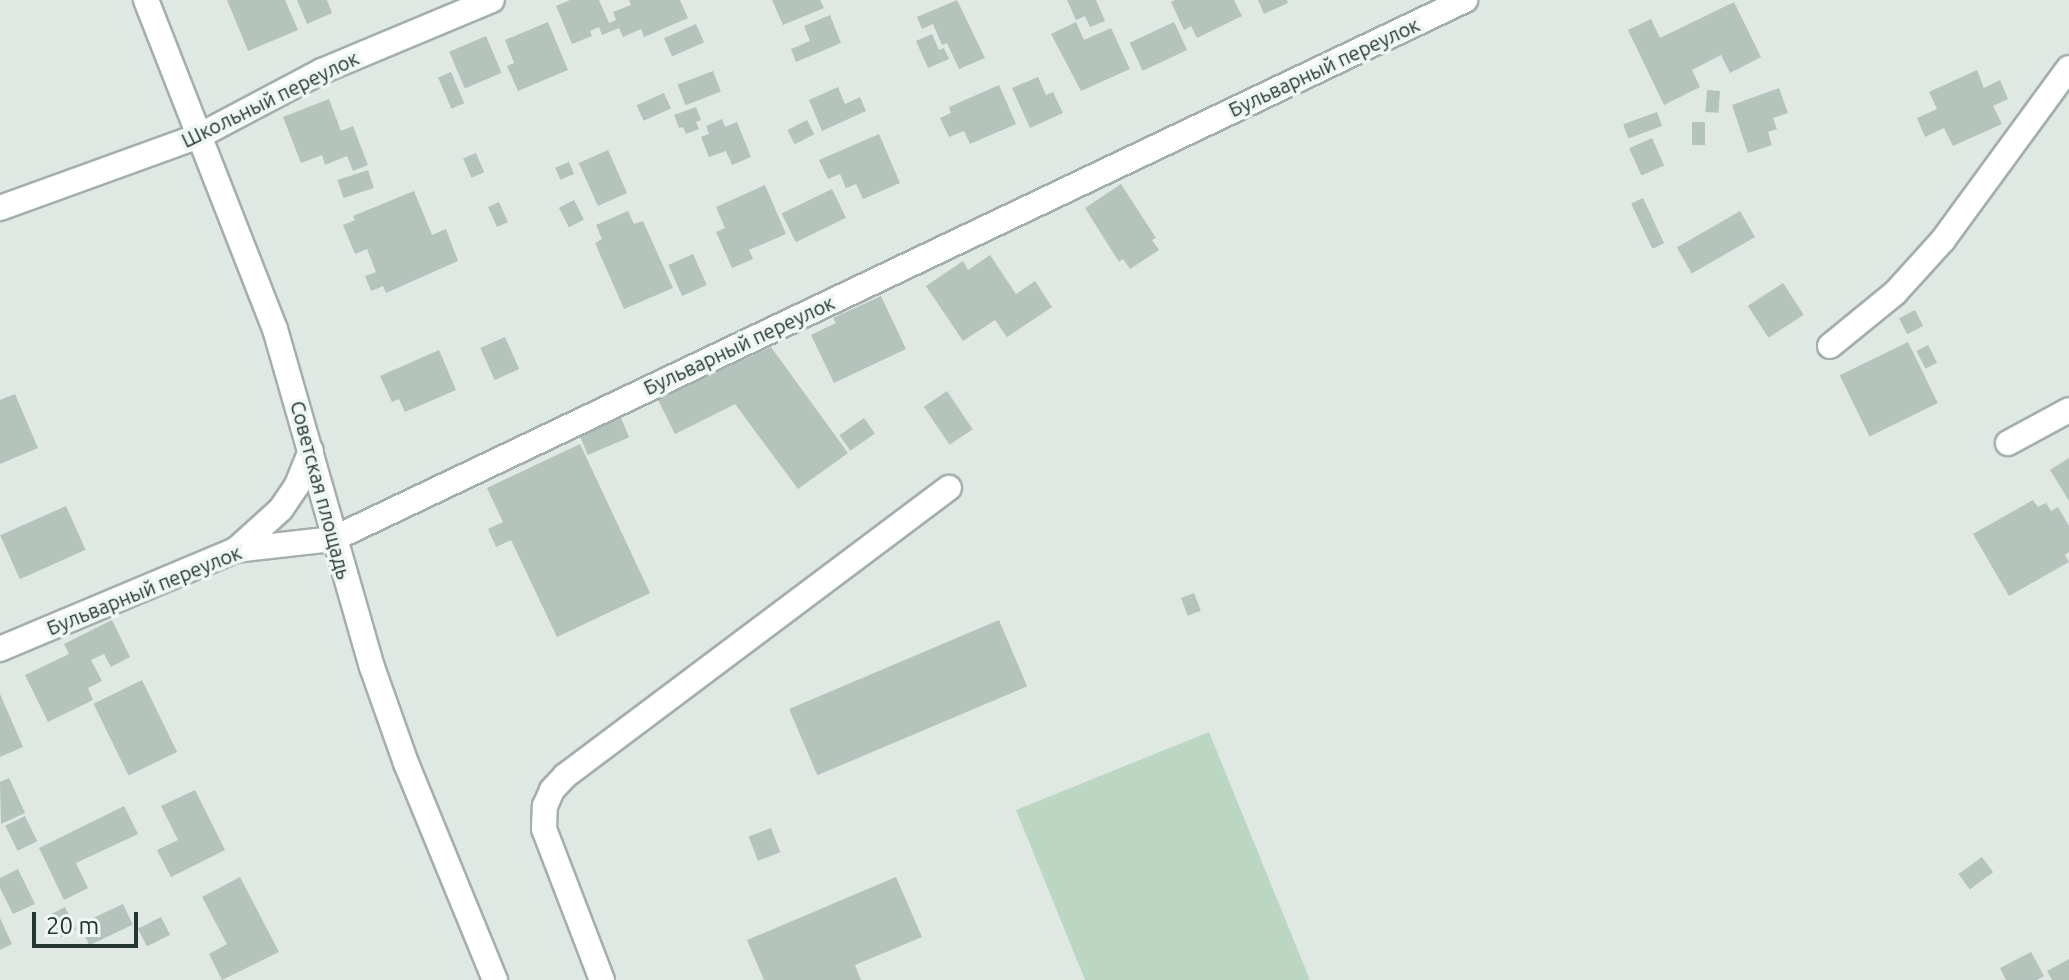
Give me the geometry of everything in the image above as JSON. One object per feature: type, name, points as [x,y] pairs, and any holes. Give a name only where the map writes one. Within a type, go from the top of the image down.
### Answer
[{"type":"street","name":"Советская площадь","points":[[146,0],[275,329],[333,539],[406,763],[495,980]]},
{"type":"street","name":"Школьный переулок","points":[[0,208],[199,136],[322,71],[492,0]]},
{"type":"street","name":"Бульварный переулок","points":[[0,649],[235,550],[333,539],[1465,0]]},
{"type":"street","points":[[1830,346],[1895,293],[1934,250],[2069,68]]},
{"type":"street","points":[[2008,443],[2069,410]]},
{"type":"street","points":[[235,550],[281,509],[297,485],[311,451]]},
{"type":"street","points":[[602,980],[544,829],[545,806],[552,790],[565,776],[949,488]]},
{"type":"green space","points":[[1209,732],[1310,980],[1085,980],[1016,810]]},
{"type":"building","points":[[227,0],[285,0],[298,30],[248,51]]},
{"type":"building","points":[[297,0],[327,0],[332,13],[307,24]]},
{"type":"building","points":[[570,0],[599,0],[609,23],[616,20],[613,12],[631,5],[629,0],[680,0],[688,18],[644,37],[641,29],[623,37],[619,28],[602,35],[599,27],[590,31],[592,36],[572,44],[556,6]]},
{"type":"building","points":[[772,0],[820,0],[824,8],[783,25]]},
{"type":"building","points":[[957,0],[985,58],[959,69],[947,43],[942,45],[933,24],[922,29],[917,17]]},
{"type":"building","points":[[1067,0],[1096,0],[1105,21],[1090,27],[1085,16],[1076,20]]},
{"type":"building","points":[[1234,0],[1242,16],[1197,38],[1191,26],[1184,30],[1171,2]]},
{"type":"building","points":[[1258,0],[1287,0],[1288,3],[1264,14]]},
{"type":"building","points":[[1734,2],[1761,57],[1730,73],[1721,55],[1692,70],[1700,87],[1664,105],[1628,30],[1651,19],[1660,38]]},
{"type":"building","points":[[830,15],[841,43],[796,62],[791,49],[810,41],[804,26]]},
{"type":"building","points":[[548,22],[568,70],[518,91],[507,66],[514,63],[505,40]]},
{"type":"building","points":[[1076,22],[1084,40],[1111,28],[1130,69],[1081,91],[1051,34]]},
{"type":"building","points":[[1174,22],[1187,50],[1143,71],[1130,43]]},
{"type":"building","points":[[696,24],[704,42],[672,57],[664,38]]},
{"type":"building","points":[[932,34],[939,50],[944,48],[949,59],[928,68],[916,41]]},
{"type":"building","points":[[486,36],[502,73],[465,88],[449,52]]},
{"type":"building","points":[[1977,70],[1984,88],[2000,80],[2008,99],[1993,106],[2002,124],[1953,146],[1944,128],[1925,137],[1917,118],[1937,109],[1929,92]]},
{"type":"building","points":[[713,71],[721,92],[685,105],[678,85]]},
{"type":"building","points":[[451,72],[464,103],[451,109],[438,77]]},
{"type":"building","points":[[1038,77],[1046,95],[1053,92],[1063,113],[1030,128],[1012,88]]},
{"type":"building","points":[[999,85],[1016,124],[970,144],[964,131],[949,137],[940,118],[951,113],[949,107]]},
{"type":"building","points":[[838,87],[845,104],[860,97],[866,111],[822,131],[809,100]]},
{"type":"building","points":[[1779,88],[1788,113],[1773,118],[1777,129],[1768,132],[1772,145],[1748,153],[1732,105]]},
{"type":"building","points":[[1707,90],[1720,91],[1718,113],[1705,112]]},
{"type":"building","points":[[664,93],[671,109],[644,121],[637,105]]},
{"type":"building","points":[[329,99],[341,131],[353,126],[368,165],[353,171],[347,156],[325,165],[322,155],[301,163],[283,117]]},
{"type":"building","points":[[696,107],[701,120],[696,122],[699,129],[686,134],[683,127],[679,128],[674,115]]},
{"type":"building","points":[[1657,112],[1662,126],[1628,138],[1623,124]]},
{"type":"building","points":[[722,119],[725,127],[737,122],[751,157],[732,165],[726,151],[709,157],[701,137],[709,134],[706,126]]},
{"type":"building","points":[[807,120],[814,134],[795,144],[787,130]]},
{"type":"building","points":[[1692,122],[1705,122],[1705,145],[1692,145]]},
{"type":"building","points":[[879,134],[900,183],[863,199],[856,184],[846,188],[840,174],[828,179],[819,160]]},
{"type":"building","points":[[1652,138],[1664,165],[1641,176],[1629,148]]},
{"type":"building","points":[[608,150],[627,193],[598,206],[579,163]]},
{"type":"building","points":[[476,153],[484,172],[471,178],[463,158]]},
{"type":"building","points":[[569,162],[574,174],[560,180],[555,168]]},
{"type":"building","points":[[368,170],[374,188],[343,198],[338,180]]},
{"type":"building","points":[[1121,184],[1156,238],[1152,240],[1159,250],[1130,269],[1123,259],[1119,262],[1085,208]]},
{"type":"building","points":[[765,185],[786,234],[749,250],[753,259],[732,268],[716,232],[725,228],[716,207]]},
{"type":"building","points":[[832,189],[846,218],[796,242],[782,214]]},
{"type":"building","points":[[414,191],[432,235],[446,229],[458,261],[386,293],[383,286],[371,291],[365,276],[376,272],[367,249],[355,254],[343,225],[355,220],[353,216]]},
{"type":"building","points":[[1643,198],[1664,243],[1652,249],[1631,203]]},
{"type":"building","points":[[574,200],[584,220],[569,227],[559,208]]},
{"type":"building","points":[[499,202],[508,222],[497,227],[488,207]]},
{"type":"building","points":[[628,211],[634,224],[643,221],[673,288],[624,309],[595,243],[602,239],[596,225]]},
{"type":"building","points":[[1740,211],[1755,237],[1692,273],[1677,248]]},
{"type":"building","points":[[693,254],[707,285],[682,296],[668,265]]},
{"type":"building","points":[[990,255],[1016,294],[1035,281],[1052,307],[1007,337],[995,320],[963,341],[926,286],[963,261],[968,270]]},
{"type":"building","points":[[1783,283],[1804,315],[1768,338],[1748,306]]},
{"type":"building","points":[[881,296],[906,349],[834,383],[811,335],[836,323],[833,318]]},
{"type":"building","points":[[1915,310],[1923,326],[1907,334],[1899,318]]},
{"type":"building","points":[[505,337],[519,369],[495,380],[480,348]]},
{"type":"building","points":[[1908,342],[1938,403],[1870,436],[1840,375]]},
{"type":"building","points":[[1928,345],[1937,363],[1925,369],[1916,351]]},
{"type":"building","points":[[771,347],[848,453],[798,489],[735,404],[675,434],[658,400]]},
{"type":"building","points":[[439,350],[456,390],[405,412],[399,399],[392,402],[380,376]]},
{"type":"building","points":[[947,391],[973,429],[950,445],[924,407]]},
{"type":"building","points":[[15,394],[38,448],[0,464],[0,400]]},
{"type":"building","points":[[621,418],[629,437],[588,455],[580,436]]},
{"type":"building","points":[[864,418],[875,434],[850,451],[839,435]]},
{"type":"building","points":[[580,444],[650,593],[557,637],[511,540],[496,547],[488,529],[503,522],[487,488]]},
{"type":"building","points":[[2069,458],[2069,501],[2050,470]]},
{"type":"building","points":[[2033,500],[2038,507],[2046,503],[2051,511],[2058,507],[2069,526],[2069,552],[2065,555],[2069,562],[2009,596],[1973,534]]},
{"type":"building","points":[[66,506],[86,550],[20,579],[0,535]]},
{"type":"building","points":[[1194,593],[1201,611],[1188,616],[1181,598]]},
{"type":"building","points":[[112,620],[130,657],[111,667],[104,654],[91,660],[102,681],[88,688],[93,700],[48,722],[25,675],[69,654],[64,644]]},
{"type":"building","points":[[999,620],[1027,686],[817,775],[789,709]]},
{"type":"building","points":[[142,680],[177,752],[129,776],[93,704]]},
{"type":"building","points":[[0,694],[23,747],[0,757]]},
{"type":"building","points":[[9,778],[25,813],[1,824],[0,782]]},
{"type":"building","points":[[195,790],[225,850],[171,877],[157,850],[178,840],[161,806]]},
{"type":"building","points":[[124,806],[138,834],[76,863],[88,888],[64,900],[39,848]]},
{"type":"building","points":[[25,816],[37,841],[18,851],[5,826]]},
{"type":"building","points":[[771,828],[780,852],[758,861],[749,837]]},
{"type":"building","points":[[1982,857],[1993,872],[1970,889],[1959,874]]},
{"type":"building","points":[[18,869],[35,904],[13,914],[0,888],[0,878]]},
{"type":"building","points":[[240,877],[279,952],[222,980],[209,954],[227,944],[202,897]]},
{"type":"building","points":[[896,877],[922,937],[855,965],[861,980],[764,980],[747,940]]},
{"type":"building","points":[[123,904],[133,925],[89,945],[79,924]]},
{"type":"building","points":[[65,907],[76,929],[60,937],[49,915]]},
{"type":"building","points":[[161,917],[170,935],[147,947],[138,929]]},
{"type":"building","points":[[0,918],[12,944],[0,950]]},
{"type":"building","points":[[2031,952],[2044,976],[2037,980],[2006,980],[2000,968]]},
{"type":"building","points":[[2069,959],[2069,980],[2052,980],[2047,971]]}]
